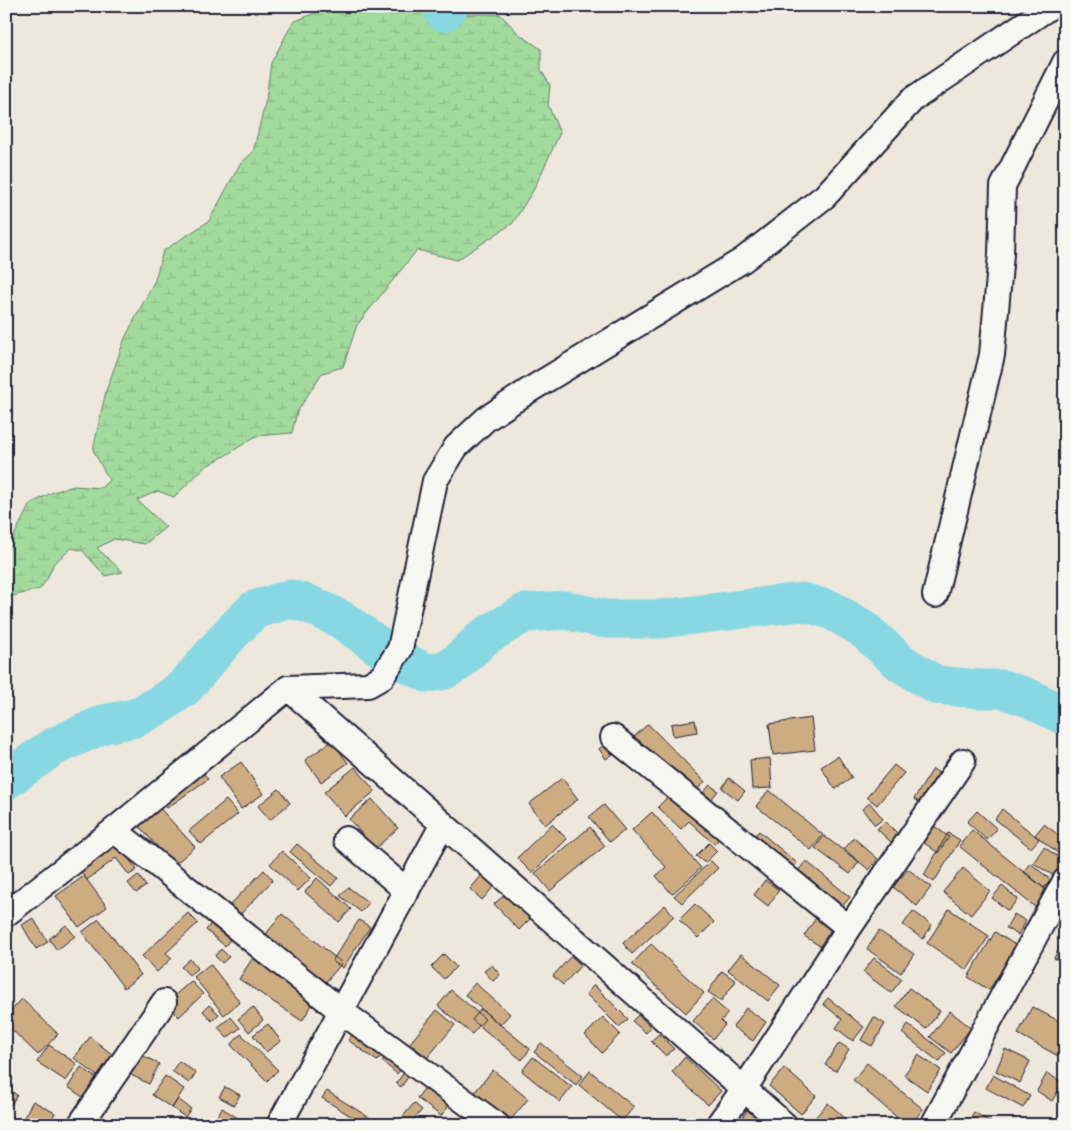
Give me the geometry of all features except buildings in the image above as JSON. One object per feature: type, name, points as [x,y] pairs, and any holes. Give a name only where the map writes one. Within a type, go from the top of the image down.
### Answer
[{"type":"street","points":[[6,914],[114,830],[288,688],[368,685],[382,677],[400,649],[435,481],[456,447],[486,419],[514,400],[743,260],[825,196],[912,98],[1051,6]]},
{"type":"street","points":[[935,595],[992,355],[1001,254],[1003,186],[1065,62]]},
{"type":"street","points":[[288,688],[785,1125]]},
{"type":"street","points":[[613,737],[849,928]]},
{"type":"street","points":[[718,1125],[744,1089],[849,928],[963,760]]},
{"type":"street","points":[[279,1125],[443,824]]},
{"type":"street","points":[[114,830],[341,1011],[498,1125]]},
{"type":"street","points":[[346,839],[406,891]]},
{"type":"street","points":[[933,1125],[1065,881]]},
{"type":"street","points":[[80,1125],[164,1002]]},
{"type":"green space","points":[[333,6],[428,6],[444,12],[458,14],[500,14],[519,34],[541,49],[541,70],[550,85],[548,105],[560,133],[534,189],[513,223],[457,260],[417,250],[357,325],[343,367],[322,373],[297,412],[292,433],[256,436],[205,467],[174,497],[158,491],[137,500],[166,527],[145,544],[114,539],[97,548],[123,572],[105,576],[83,551],[72,548],[54,563],[40,589],[9,597],[11,579],[6,570],[6,559],[15,534],[30,504],[53,492],[74,486],[101,488],[109,480],[93,450],[106,391],[125,338],[155,280],[163,251],[209,221],[240,164],[253,152],[266,100],[271,63],[293,22]]},
{"type":"waterway","points":[[444,12],[449,6]]},
{"type":"waterway","points":[[6,780],[53,747],[104,724],[135,718],[159,705],[184,688],[231,633],[254,610],[290,599],[311,605],[342,620],[394,657],[427,673],[442,671],[457,663],[484,637],[525,613],[565,610],[605,619],[660,619],[802,602],[831,610],[862,628],[901,663],[936,685],[1002,689],[1029,698],[1065,716]]}]
